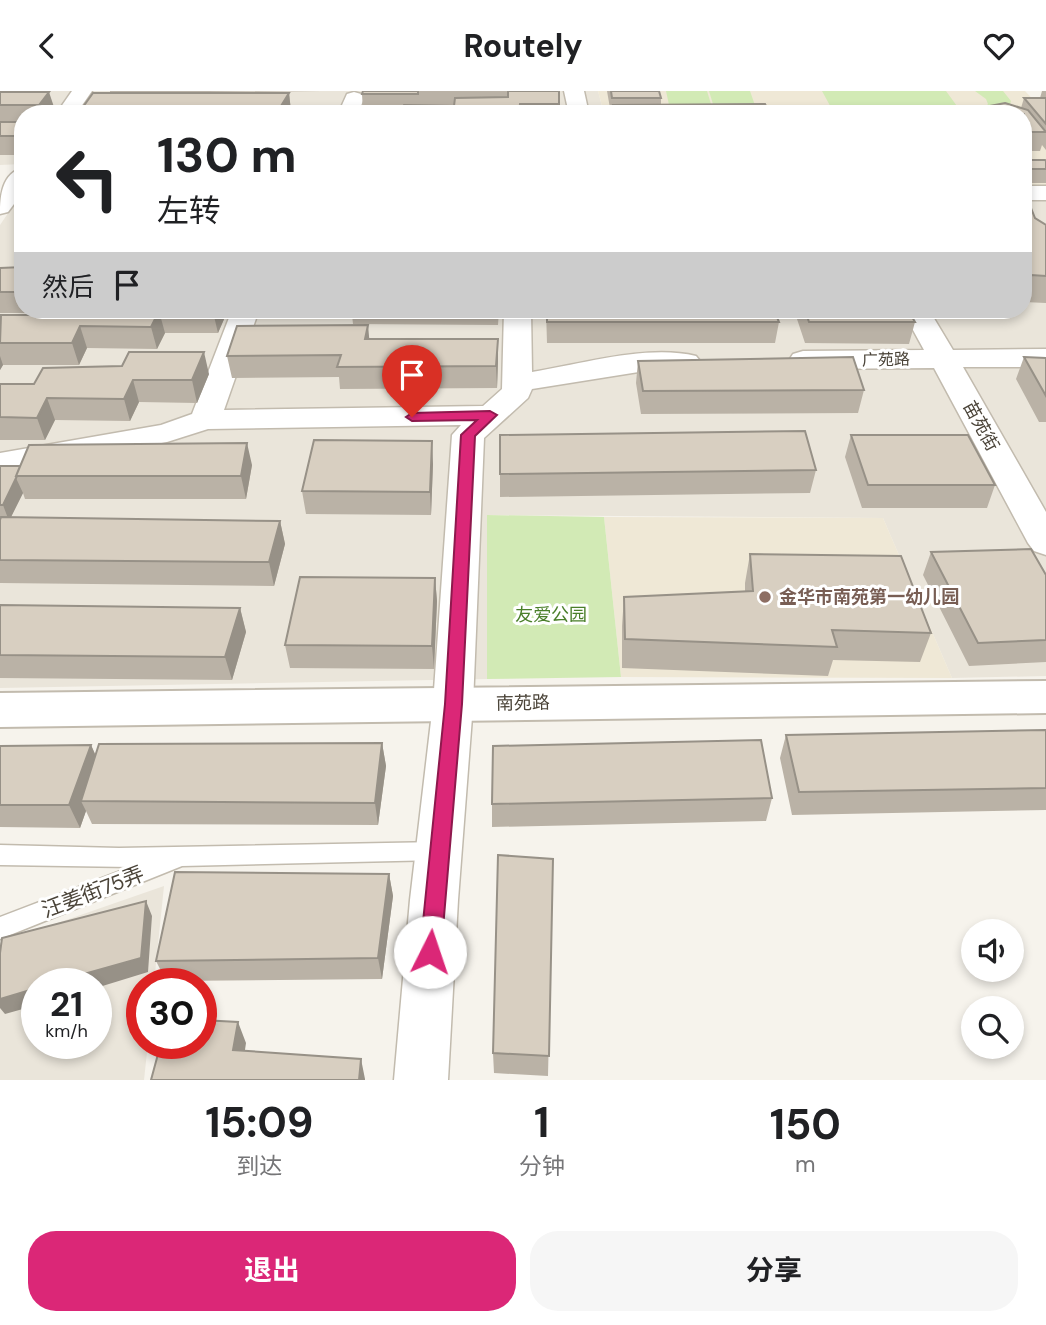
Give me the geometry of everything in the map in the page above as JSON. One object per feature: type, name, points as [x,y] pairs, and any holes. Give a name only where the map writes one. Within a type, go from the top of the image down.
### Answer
[{"type":"street","points":[[0,207],[14,188]]},
{"type":"street","points":[[205,420],[242,319]]},
{"type":"street","points":[[421,1080],[453,704],[468,435],[517,392],[517,319]]},
{"type":"street","name":"苗苑街","points":[[921,319],[1046,543]]},
{"type":"street","name":"广苑路","points":[[780,361],[1046,358]]},
{"type":"street","points":[[517,383],[645,362],[713,361]]},
{"type":"street","points":[[0,463],[167,433],[205,420],[490,415]]},
{"type":"street","name":"南苑路","points":[[0,710],[1046,697]]},
{"type":"lane","points":[[0,855],[186,856],[439,851]]},
{"type":"lane","name":"汪姜街75弄","points":[[0,927],[186,856]]},
{"type":"shaded area","points":[[0,91],[598,91],[602,105],[14,105],[14,164],[0,165]]},
{"type":"shaded area","points":[[598,91],[1025,91],[1046,113],[1046,186],[1032,186],[1032,105],[602,105]]},
{"type":"shaded area","points":[[1032,186],[1046,186],[1046,676],[952,678],[883,518],[488,515],[487,679],[0,688],[0,225],[14,204],[14,319],[1032,319]]},
{"type":"shaded area","name":"金华市南苑第一幼儿园","points":[[604,517],[883,518],[952,678],[621,677]]},
{"type":"shaded area","points":[[164,886],[156,968],[126,968],[126,1059],[146,1059],[144,1080],[0,1080],[0,943]]},
{"type":"green space","points":[[666,91],[707,91],[711,105],[669,105]]},
{"type":"green space","points":[[709,91],[750,91],[755,105],[713,105]]},
{"type":"green space","points":[[822,91],[946,91],[956,105],[830,105]]},
{"type":"green space","points":[[975,91],[1003,91],[1011,101],[1010,105],[987,105],[986,99]]},
{"type":"green space","name":"友爱公园","points":[[487,515],[604,517],[621,677],[487,679]]},
{"type":"building","points":[[363,91],[418,91],[418,94],[362,94]]},
{"type":"building","points":[[508,91],[559,91],[559,104],[454,105],[455,98],[508,97]]},
{"type":"building","points":[[611,91],[659,91],[661,98],[612,98]]},
{"type":"building","points":[[0,92],[49,92],[39,105],[0,105]]},
{"type":"building","points":[[93,93],[289,93],[282,105],[84,105]]},
{"type":"building","points":[[1024,98],[1046,98],[1046,124],[1032,105]]},
{"type":"building","points":[[765,104],[766,105],[613,105]]},
{"type":"building","points":[[1032,115],[1046,132],[1032,132]]},
{"type":"building","points":[[0,122],[14,122],[14,136],[0,136]]},
{"type":"building","points":[[1032,160],[1045,160],[1046,169],[1032,169]]},
{"type":"building","points":[[1032,210],[1035,218],[1046,225],[1046,276],[1032,275]]},
{"type":"building","points":[[14,267],[14,292],[0,292],[0,268]]},
{"type":"building","points":[[1,315],[14,315],[14,319],[155,319],[151,327],[80,326],[72,343],[0,343]]},
{"type":"building","points":[[547,319],[778,319],[779,322],[547,322]]},
{"type":"building","points":[[808,319],[913,319],[915,322],[809,322]]},
{"type":"building","points":[[368,325],[365,339],[498,339],[496,366],[337,367],[341,355],[227,356],[237,326]]},
{"type":"building","points":[[129,352],[204,352],[192,380],[133,380],[124,399],[47,398],[37,418],[0,417],[0,384],[34,384],[43,368],[122,366]]},
{"type":"building","points":[[853,357],[864,390],[643,391],[638,361]]},
{"type":"building","points":[[1024,357],[1046,358],[1046,396]]},
{"type":"building","points":[[805,431],[816,470],[500,474],[500,435]]},
{"type":"building","points":[[851,435],[968,435],[995,485],[868,485]]},
{"type":"building","points":[[314,440],[432,441],[430,492],[302,491]]},
{"type":"building","points":[[247,443],[241,476],[16,476],[29,445]]},
{"type":"building","points":[[0,466],[20,466],[3,505],[0,505]]},
{"type":"building","points":[[1,517],[280,521],[269,562],[0,560]]},
{"type":"building","points":[[1031,549],[1046,575],[1046,640],[978,643],[931,552]]},
{"type":"building","points":[[750,554],[901,556],[931,633],[832,630],[837,647],[625,639],[624,597],[753,591]]},
{"type":"building","points":[[300,577],[435,578],[432,646],[285,645]]},
{"type":"building","points":[[0,605],[240,608],[225,657],[0,655]]},
{"type":"building","points":[[1046,730],[1046,788],[799,792],[786,735]]},
{"type":"building","points":[[761,740],[772,798],[492,804],[493,746]]},
{"type":"building","points":[[382,743],[375,803],[81,801],[99,744]]},
{"type":"building","points":[[91,745],[69,805],[0,805],[0,746]]},
{"type":"building","points":[[498,855],[553,859],[549,1056],[493,1053]]},
{"type":"building","points":[[175,872],[389,874],[378,958],[156,961]]},
{"type":"building","points":[[146,901],[141,958],[105,968],[21,968],[21,993],[0,999],[2,938]]},
{"type":"building","points":[[217,1021],[238,1022],[233,1050],[361,1059],[359,1080],[151,1080],[157,1059],[217,1059]]},
{"type":"place","name":"金华市南苑第一幼儿园","points":[[765,597]]},
{"type":"route","points":[[412,417],[490,415],[468,435],[453,704],[430,952]]}]
